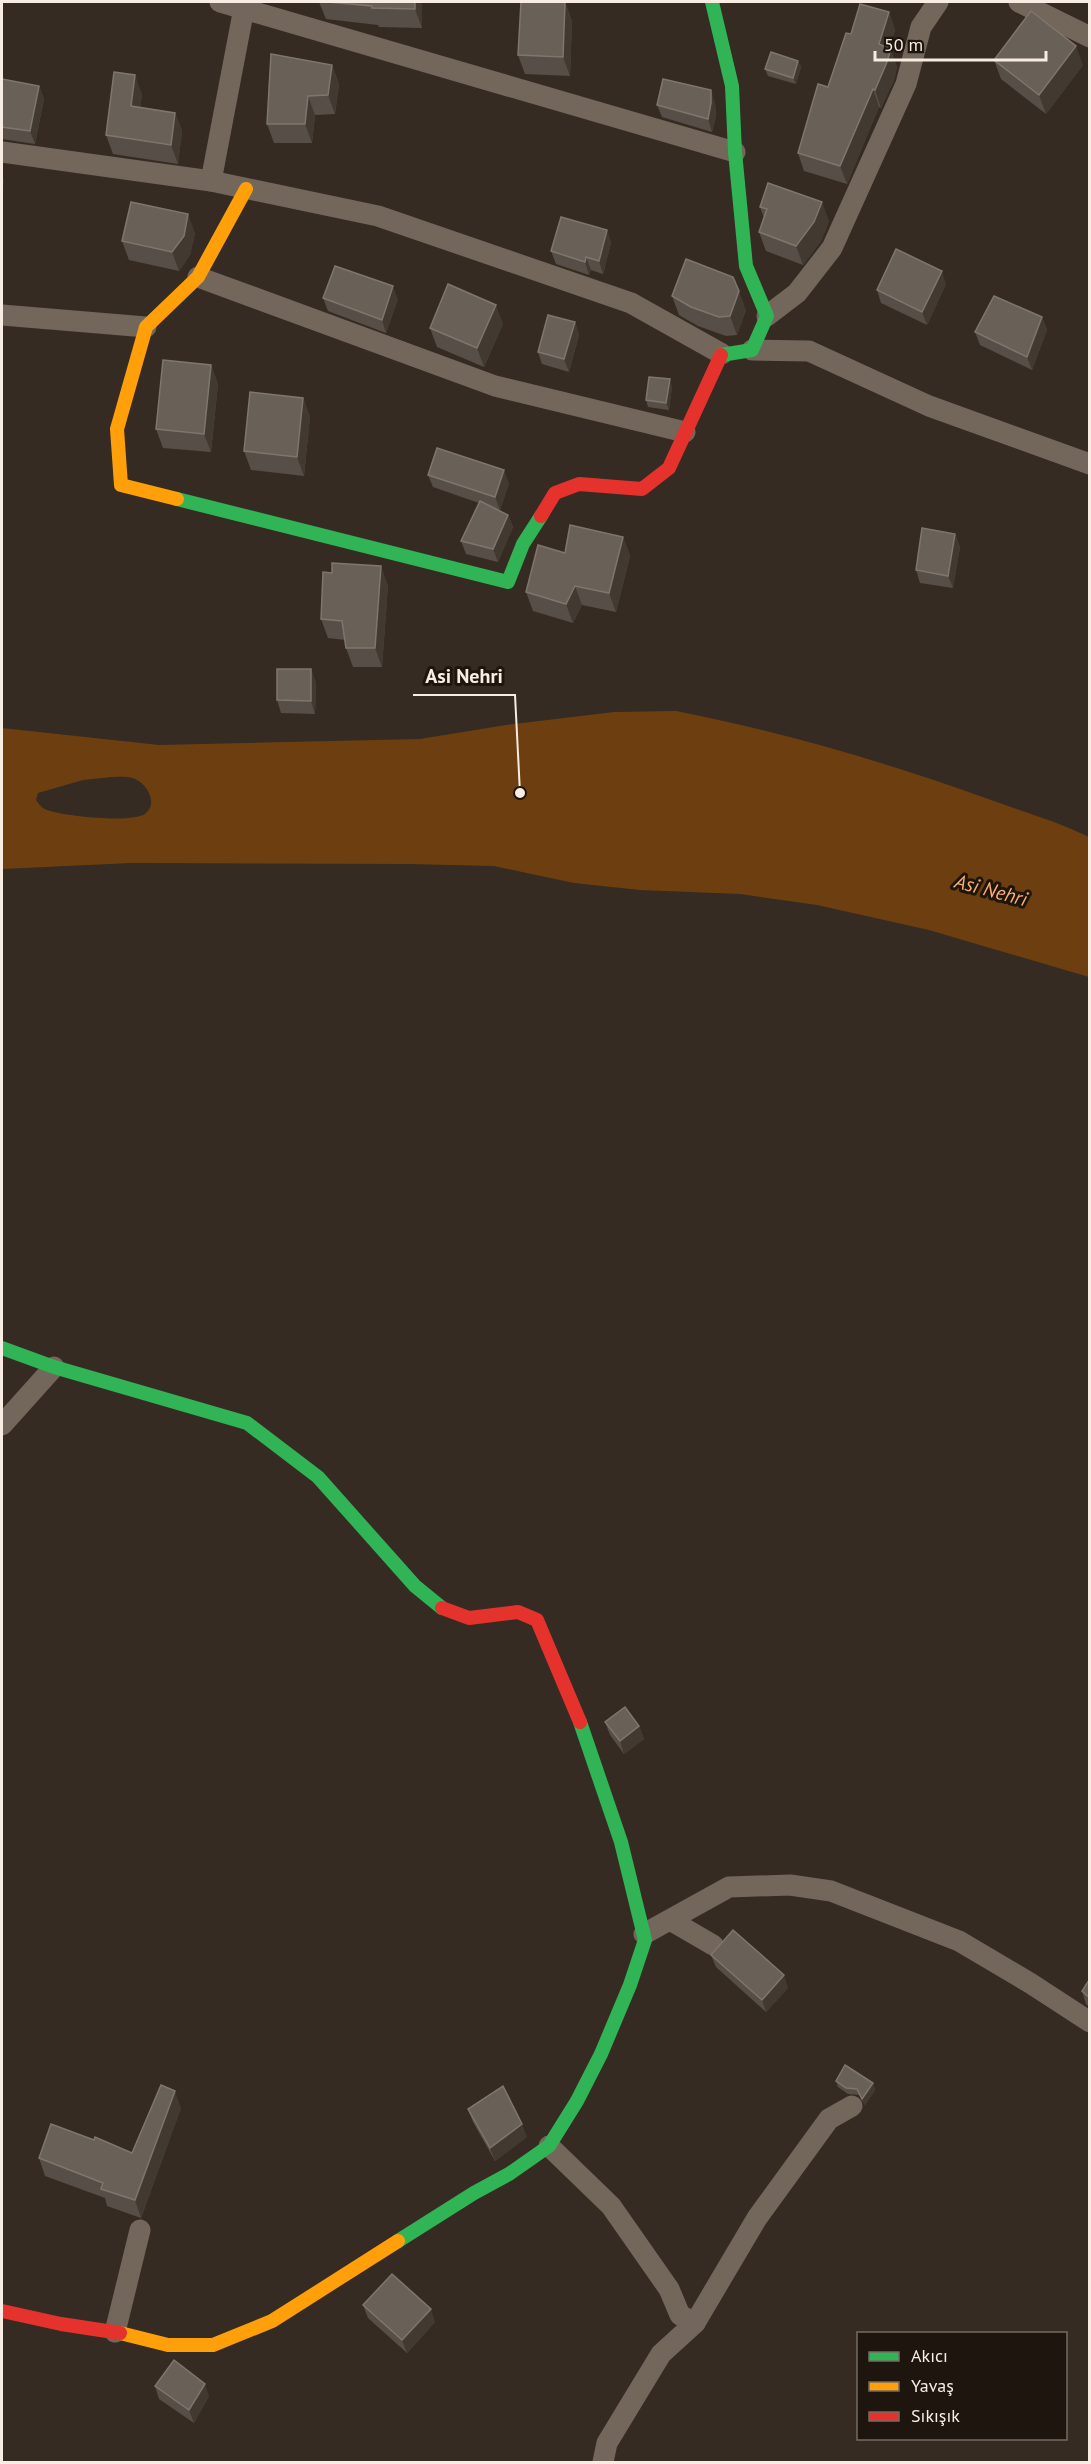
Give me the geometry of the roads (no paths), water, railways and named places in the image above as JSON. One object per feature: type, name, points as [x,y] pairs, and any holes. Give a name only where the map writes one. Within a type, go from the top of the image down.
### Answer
[{"type":"street","points":[[220,2],[735,152]]},
{"type":"street","points":[[712,2],[732,86],[735,152],[746,266],[767,316]]},
{"type":"street","points":[[752,350],[767,316],[797,293],[832,248],[906,84],[921,27],[938,2]]},
{"type":"street","points":[[1019,2],[1089,37]]},
{"type":"street","points":[[211,181],[244,8]]},
{"type":"street","points":[[2,152],[211,181],[378,216],[631,303],[722,354],[752,350],[808,351],[929,406],[1089,464]]},
{"type":"street","points":[[246,189],[198,277],[146,327],[117,429],[121,485],[508,582],[523,544],[555,493],[579,484],[642,489],[669,468],[722,354]]},
{"type":"street","points":[[198,277],[495,386],[685,432]]},
{"type":"street","points":[[2,315],[146,327]]},
{"type":"street","points":[[2,1348],[54,1367],[247,1423],[318,1477],[415,1586],[440,1607],[469,1618],[518,1612],[537,1620],[589,1744],[621,1842],[645,1940],[636,1969],[601,2054],[577,2101],[549,2146],[509,2174],[474,2193],[378,2255],[262,2325],[213,2345],[168,2345],[116,2332],[61,2324],[2,2311]]},
{"type":"street","points":[[2,1425],[54,1367]]},
{"type":"street","points":[[644,1934],[729,1887],[789,1885],[831,1891],[959,1941],[1030,1983],[1089,2022]]},
{"type":"street","points":[[670,1920],[713,1945]]},
{"type":"street","points":[[603,2463],[607,2443],[661,2354],[695,2323],[757,2217],[829,2118],[852,2106]]},
{"type":"street","points":[[549,2146],[611,2206],[669,2289],[680,2315],[695,2323]]},
{"type":"street","points":[[116,2332],[140,2230]]},
{"type":"water","points":[[676,711],[796,739],[953,786],[1089,837],[1089,977],[929,930],[817,905],[740,894],[640,890],[574,883],[494,866],[131,863],[2,869],[2,728],[159,745],[420,739],[506,725],[614,712]],"holes":[[[133,778],[147,789],[151,804],[146,813],[115,819],[85,817],[48,810],[36,800],[38,793],[83,780]]]},
{"type":"place","name":"Asi Nehri","points":[[520,793]]}]
